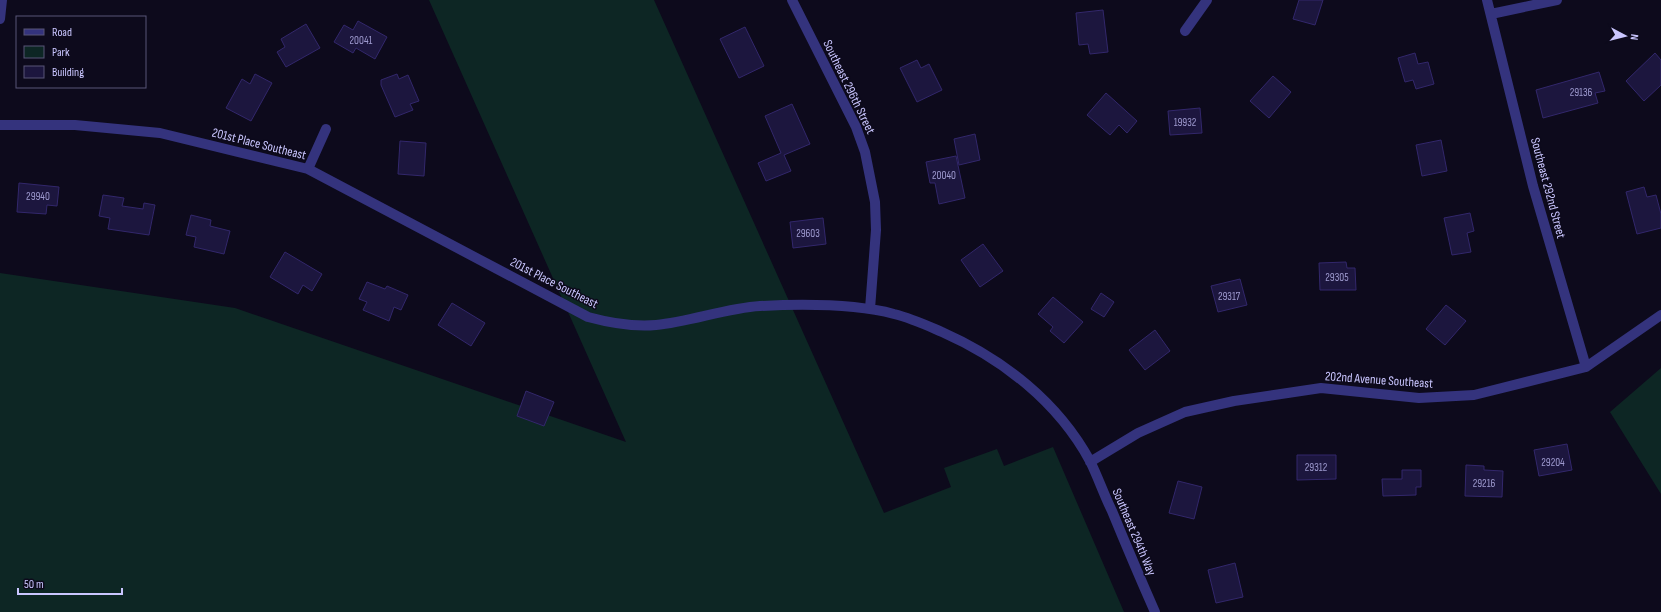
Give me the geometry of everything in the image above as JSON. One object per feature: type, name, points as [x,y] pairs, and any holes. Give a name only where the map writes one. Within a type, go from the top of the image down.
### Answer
[{"type":"street","points":[[0,19],[2,0]]},
{"type":"street","name":"Southeast 296th Street","points":[[792,0],[856,127],[865,152],[875,202],[876,230],[870,309]]},
{"type":"street","points":[[1185,31],[1207,0]]},
{"type":"street","name":"Southeast 292nd Street","points":[[1487,0],[1533,186],[1586,367]]},
{"type":"street","points":[[1491,14],[1557,0]]},
{"type":"street","name":"201st Place Southeast","points":[[0,125],[75,125],[160,133],[308,169],[588,317],[607,322],[631,325],[656,325],[758,306],[812,305],[870,309],[893,313],[915,320],[957,338],[1005,367],[1027,384],[1048,404],[1069,428],[1090,462]]},
{"type":"street","points":[[308,169],[326,129]]},
{"type":"street","name":"202nd Avenue Southeast","points":[[1090,462],[1138,433],[1185,412],[1234,401],[1321,388],[1419,398],[1474,395],[1586,367],[1661,315]]},
{"type":"street","name":"Southeast 294th Way","points":[[1090,462],[1155,612]]},
{"type":"green space","points":[[429,0],[654,0],[884,513],[951,487],[944,468],[997,449],[1004,466],[1053,447],[1124,612],[0,612],[0,273],[235,308],[626,442]]},
{"type":"green space","points":[[1661,368],[1661,494],[1610,412]]},
{"type":"building","points":[[1299,0],[1323,0],[1315,25],[1293,19]]},
{"type":"building","points":[[1103,10],[1108,52],[1090,54],[1088,44],[1079,45],[1076,13]]},
{"type":"building","points":[[358,21],[387,37],[375,59],[356,48],[353,53],[334,42],[344,25],[353,30]]},
{"type":"building","points":[[306,24],[320,48],[286,67],[277,52],[285,47],[281,39]]},
{"type":"building","points":[[745,27],[764,66],[739,78],[720,39]]},
{"type":"building","points":[[1415,53],[1418,64],[1428,62],[1434,84],[1416,89],[1413,80],[1405,82],[1398,58]]},
{"type":"building","points":[[1655,53],[1661,60],[1661,85],[1644,101],[1626,81]]},
{"type":"building","points":[[917,60],[921,68],[929,64],[942,90],[917,102],[900,68]]},
{"type":"building","points":[[1599,72],[1605,91],[1595,93],[1598,103],[1543,118],[1536,90]]},
{"type":"building","points":[[255,74],[272,83],[251,121],[226,108],[242,79],[250,84]]},
{"type":"building","points":[[397,74],[399,79],[408,75],[419,101],[410,104],[413,110],[395,117],[381,85],[381,80]]},
{"type":"building","points":[[1273,76],[1291,92],[1269,118],[1250,101]]},
{"type":"building","points":[[1106,93],[1137,121],[1127,133],[1119,125],[1110,135],[1087,115]]},
{"type":"building","points":[[792,104],[810,144],[784,155],[791,171],[766,181],[758,163],[781,153],[765,116]]},
{"type":"building","points":[[1200,108],[1202,133],[1170,135],[1168,111]]},
{"type":"building","points":[[975,134],[980,160],[959,165],[954,139]]},
{"type":"building","points":[[1441,140],[1447,171],[1422,176],[1416,145]]},
{"type":"building","points":[[400,141],[426,143],[424,176],[398,174]]},
{"type":"building","points":[[956,156],[965,198],[939,204],[935,183],[930,183],[926,162]]},
{"type":"building","points":[[19,183],[59,187],[57,206],[47,205],[46,214],[17,212]]},
{"type":"building","points":[[1644,187],[1647,197],[1656,195],[1661,214],[1661,228],[1637,234],[1626,192]]},
{"type":"building","points":[[103,195],[124,198],[122,206],[143,209],[144,203],[155,205],[149,235],[108,229],[110,218],[99,216]]},
{"type":"building","points":[[1470,213],[1474,231],[1467,233],[1471,252],[1452,255],[1444,218]]},
{"type":"building","points":[[191,215],[211,220],[210,226],[230,231],[224,254],[194,247],[196,237],[186,235]]},
{"type":"building","points":[[823,218],[826,244],[793,248],[790,222]]},
{"type":"building","points":[[983,244],[1003,271],[980,287],[961,260]]},
{"type":"building","points":[[285,252],[322,274],[312,291],[303,285],[298,294],[270,277]]},
{"type":"building","points":[[1346,262],[1347,268],[1355,268],[1356,290],[1320,290],[1319,263]]},
{"type":"building","points":[[1240,279],[1247,305],[1218,312],[1211,286]]},
{"type":"building","points":[[367,282],[385,289],[387,286],[408,295],[401,310],[394,307],[389,321],[363,310],[367,302],[359,299]]},
{"type":"building","points":[[1101,293],[1114,302],[1104,317],[1091,309]]},
{"type":"building","points":[[1053,297],[1083,322],[1064,343],[1050,331],[1053,327],[1038,314]]},
{"type":"building","points":[[452,303],[485,323],[471,346],[438,325]]},
{"type":"building","points":[[1446,305],[1466,321],[1445,345],[1426,329]]},
{"type":"building","points":[[1155,330],[1170,351],[1145,370],[1129,350]]},
{"type":"building","points":[[526,391],[554,402],[544,426],[517,416]]},
{"type":"building","points":[[1567,444],[1572,470],[1539,476],[1534,450]]},
{"type":"building","points":[[1297,455],[1336,455],[1336,479],[1297,480]]},
{"type":"building","points":[[1466,465],[1484,466],[1484,470],[1503,471],[1502,497],[1465,496]]},
{"type":"building","points":[[1402,470],[1421,470],[1421,487],[1416,487],[1416,495],[1383,496],[1382,479],[1402,479]]},
{"type":"building","points":[[1178,481],[1202,487],[1194,519],[1169,513]]},
{"type":"building","points":[[1235,563],[1243,597],[1216,603],[1208,570]]}]
